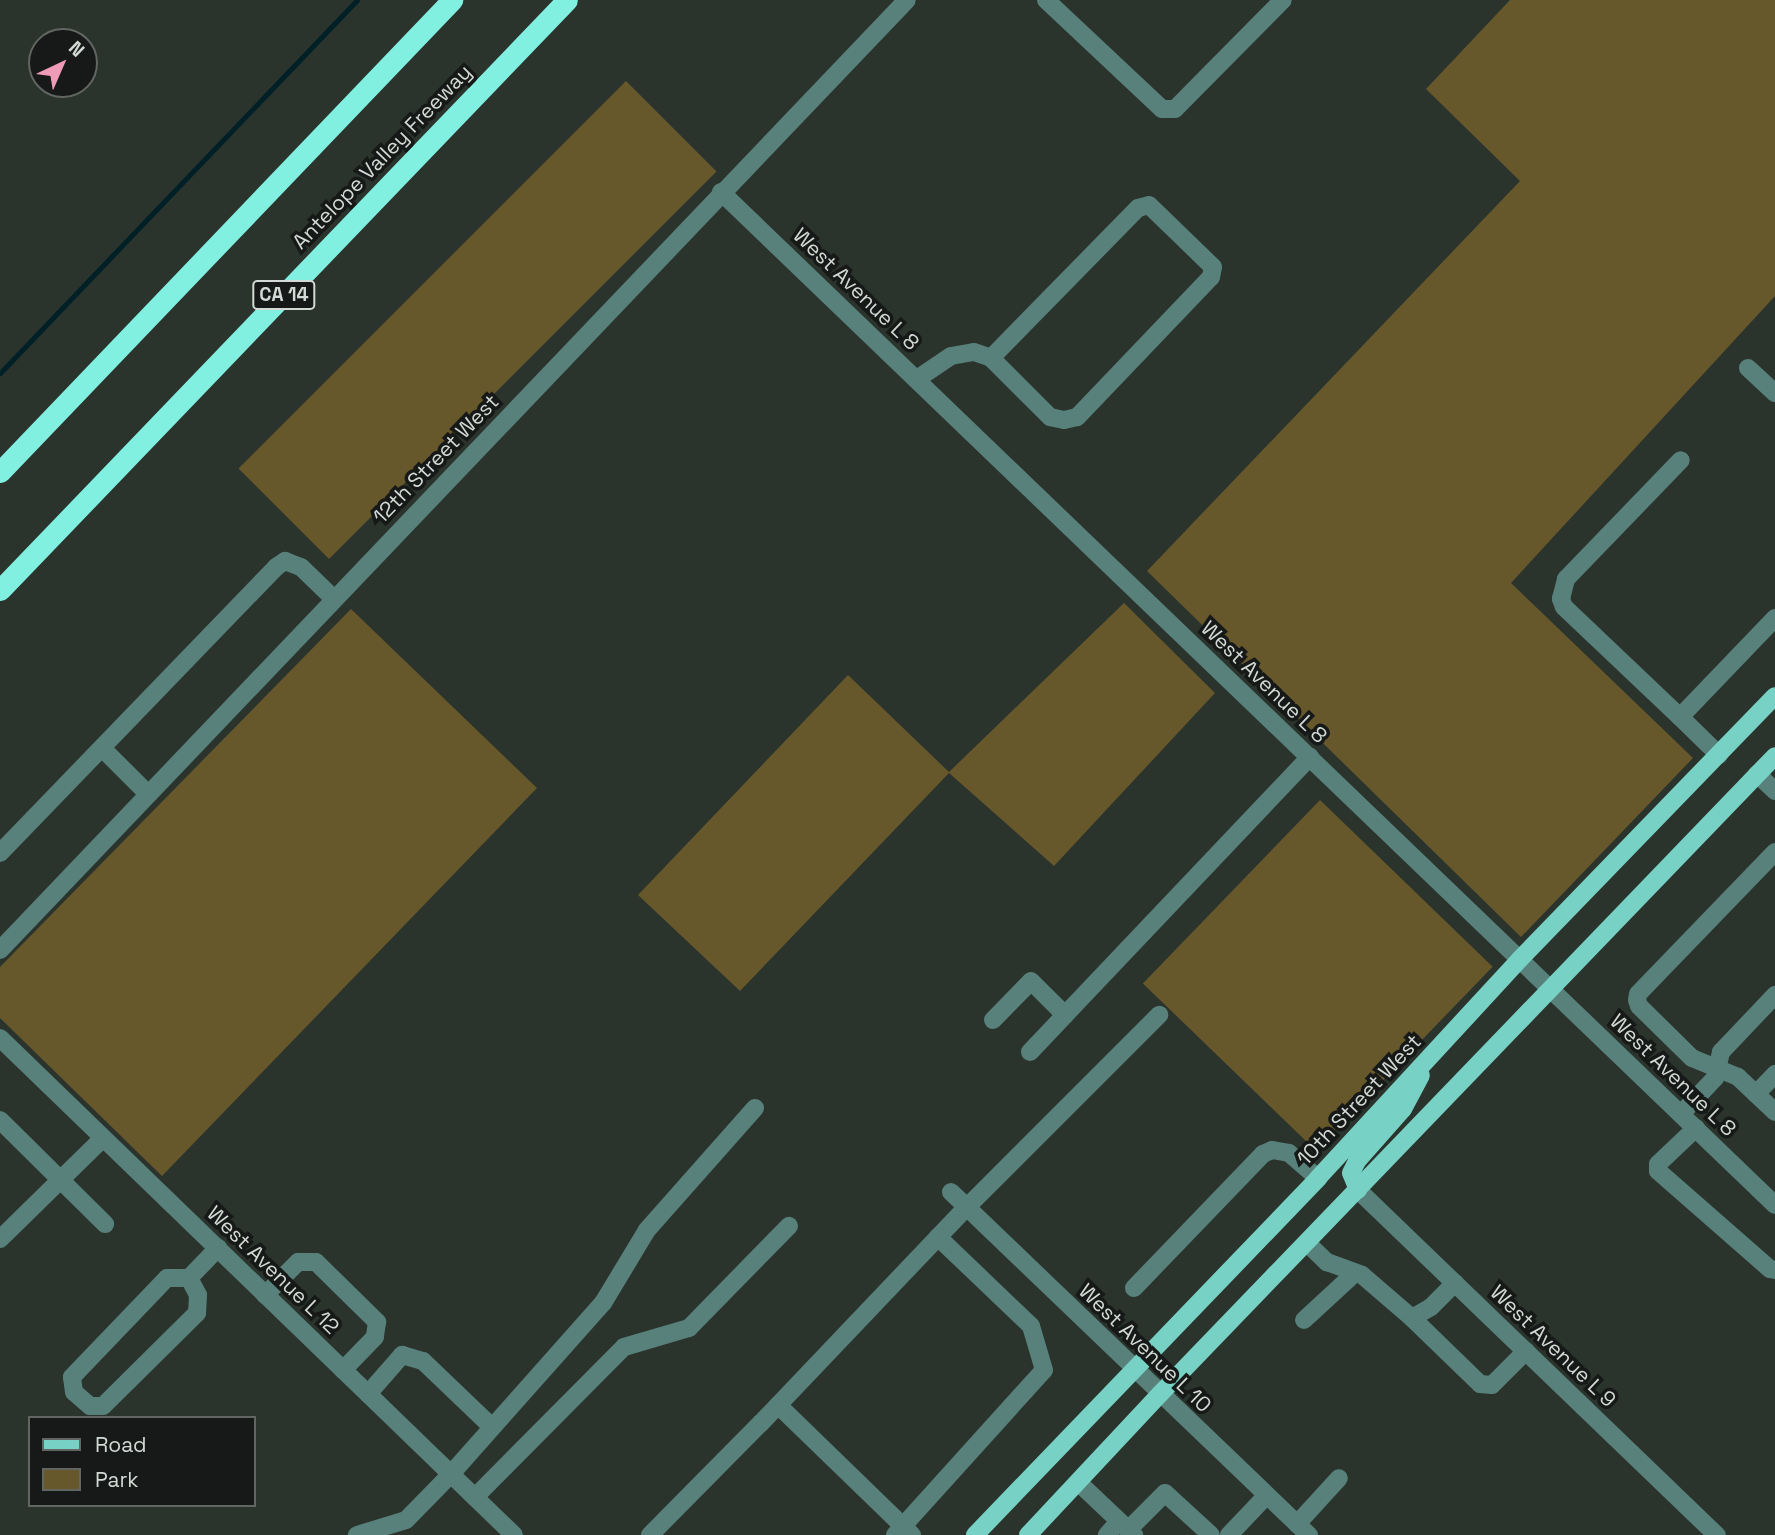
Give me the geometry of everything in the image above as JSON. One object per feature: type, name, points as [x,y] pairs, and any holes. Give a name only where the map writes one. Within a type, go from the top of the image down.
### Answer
[{"type":"highway","points":[[0,472],[452,0]]},
{"type":"highway","name":"Antelope Valley Freeway","points":[[0,590],[567,0]]},
{"type":"main road","name":"10th Street West","points":[[975,1535],[1318,1178],[1520,959],[1775,695]]},
{"type":"main road","points":[[1028,1535],[1160,1394],[1775,756]]},
{"type":"main road","points":[[1358,1190],[1351,1173],[1357,1161],[1404,1110],[1427,1060]]},
{"type":"street","name":"12th Street West","points":[[0,950],[907,0]]},
{"type":"street","points":[[1046,0],[1162,109],[1175,108],[1181,103],[1283,0]]},
{"type":"street","name":"West Avenue L 8","points":[[722,192],[1775,1205]]},
{"type":"street","points":[[917,379],[951,356],[974,352],[990,358],[1050,417],[1064,420],[1077,417],[1211,277],[1213,267],[1149,205],[1138,208],[990,358]]},
{"type":"street","points":[[1748,368],[1775,393]]},
{"type":"street","points":[[1681,460],[1566,579],[1561,598],[1564,607],[1719,755]]},
{"type":"street","points":[[0,853],[276,567],[285,561],[301,567],[334,599]]},
{"type":"street","points":[[1680,717],[1775,618]]},
{"type":"street","points":[[102,748],[149,794]]},
{"type":"street","points":[[1030,1052],[1310,757]]},
{"type":"street","points":[[1758,774],[1775,791]]},
{"type":"street","points":[[1775,852],[1638,994],[1639,1006],[1692,1058],[1738,1077],[1775,1112]]},
{"type":"street","points":[[993,1020],[1031,981],[1065,1014]]},
{"type":"street","points":[[1681,1114],[1715,1078],[1721,1052],[1775,995]]},
{"type":"street","points":[[650,1535],[967,1207],[1159,1015]]},
{"type":"street","name":"West Avenue L 12","points":[[0,1038],[514,1535]]},
{"type":"street","points":[[1756,1094],[1775,1074]]},
{"type":"street","points":[[356,1535],[406,1520],[451,1474],[603,1303],[647,1230],[755,1108]]},
{"type":"street","points":[[0,1120],[106,1224]]},
{"type":"street","points":[[1696,1128],[1658,1164],[1658,1171],[1770,1269],[1775,1270]]},
{"type":"street","points":[[0,1239],[103,1138]]},
{"type":"street","points":[[1135,1288],[1263,1154],[1272,1150],[1289,1153],[1318,1178]]},
{"type":"street","name":"West Avenue L 9","points":[[1358,1190],[1717,1535]]},
{"type":"street","name":"West Avenue L 10","points":[[951,1192],[1303,1529]]},
{"type":"street","points":[[475,1497],[624,1348],[689,1328],[789,1226]]},
{"type":"street","points":[[778,1405],[903,1532],[1044,1370],[1031,1326],[938,1237]]},
{"type":"street","points":[[1307,1243],[1327,1262],[1355,1273],[1412,1318],[1480,1384],[1492,1385],[1526,1351]]},
{"type":"street","points":[[189,1278],[198,1295],[197,1313],[103,1406],[90,1406],[74,1392],[72,1377],[167,1278],[189,1278],[218,1248]]},
{"type":"street","points":[[265,1295],[298,1262],[316,1262],[377,1322],[375,1337],[343,1370]]},
{"type":"street","points":[[1304,1320],[1355,1273]]},
{"type":"street","points":[[1412,1318],[1431,1307],[1455,1283]]},
{"type":"street","points":[[368,1394],[402,1354],[423,1361],[492,1427]]},
{"type":"street","points":[[1303,1529],[1339,1478]]},
{"type":"street","points":[[1079,1483],[1127,1529]]},
{"type":"street","points":[[1107,1535],[1127,1529],[1165,1493],[1210,1535]]},
{"type":"street","points":[[1229,1535],[1267,1495]]},
{"type":"green space","points":[[1510,0],[1775,0],[1775,296],[1511,583],[1693,758],[1521,937],[1147,571],[1520,181],[1426,89]]},
{"type":"green space","points":[[626,81],[717,172],[329,559],[239,468]]},
{"type":"green space","points":[[1124,603],[1215,693],[1054,866],[949,773],[740,991],[638,895],[848,675],[949,772]]},
{"type":"green space","points":[[351,609],[537,788],[162,1176],[0,1018],[0,967]]},
{"type":"green space","points":[[1320,800],[1493,967],[1316,1150],[1143,983]]},
{"type":"waterway","points":[[0,373],[357,0]]}]
